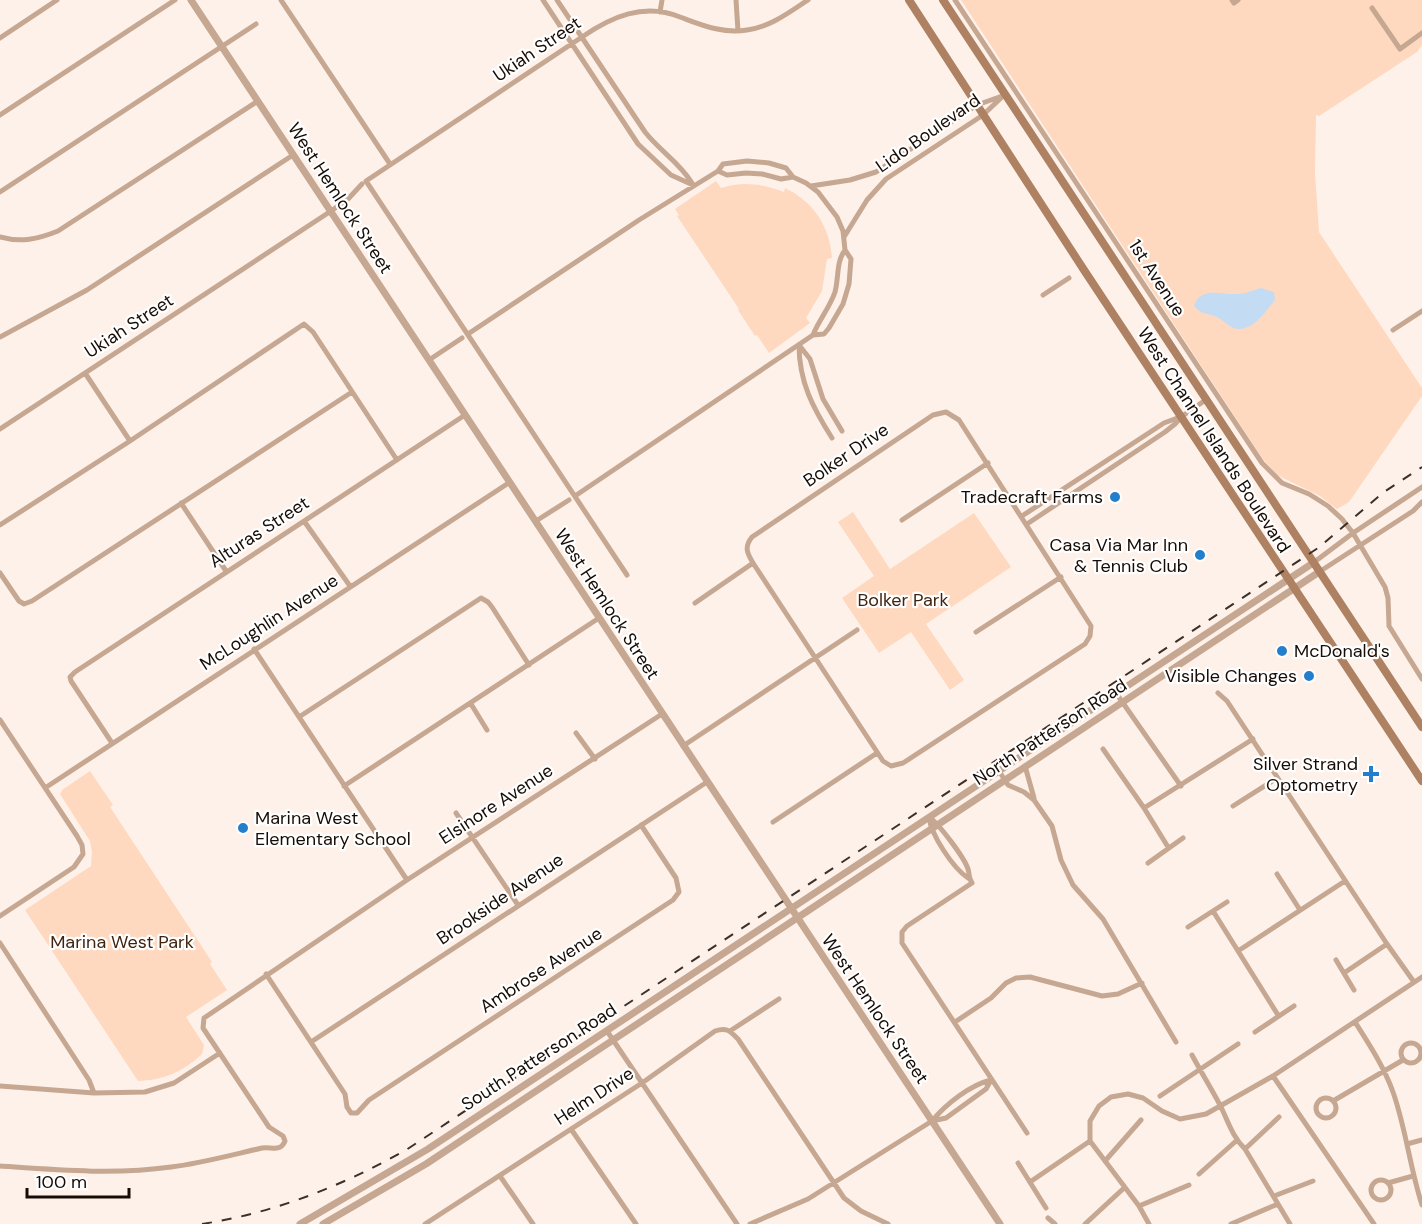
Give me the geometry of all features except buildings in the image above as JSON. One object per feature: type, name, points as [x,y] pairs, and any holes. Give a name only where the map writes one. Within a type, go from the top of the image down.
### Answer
[{"type":"main road","name":"West Channel Islands Boulevard","points":[[909,0],[1287,580],[1422,781]]},
{"type":"main road","name":"West Channel Islands Boulevard","points":[[943,0],[1422,727]]},
{"type":"street","points":[[0,38],[57,0]]},
{"type":"street","points":[[1,114],[175,0]]},
{"type":"street","name":"West Hemlock Street","points":[[190,0],[1000,1224]]},
{"type":"street","points":[[281,0],[390,164]]},
{"type":"street","points":[[543,0],[638,144],[671,175],[693,185]]},
{"type":"street","points":[[557,0],[645,132],[659,148],[683,168],[693,185]]},
{"type":"street","points":[[660,12],[662,0]]},
{"type":"street","points":[[736,0],[738,31]]},
{"type":"street","name":"Ukiah Street","points":[[0,429],[331,211],[390,164],[606,22],[621,15],[642,11],[660,12],[679,16],[716,30],[738,31],[754,29],[775,21],[808,0]]},
{"type":"street","name":"1st Avenue","points":[[955,0],[1262,463],[1282,483],[1309,494],[1328,506],[1353,533],[1385,587],[1388,598],[1389,626],[1422,679]]},
{"type":"street","points":[[1372,8],[1400,49],[1422,33]]},
{"type":"street","points":[[0,192],[256,24]]},
{"type":"street","name":"Lido Boulevard","points":[[811,186],[850,180],[876,172],[977,105],[1005,94]]},
{"type":"street","name":"Lido Boulevard","points":[[844,237],[867,200],[886,179],[983,115],[1005,94]]},
{"type":"street","points":[[0,237],[21,241],[34,240],[58,231],[258,101]]},
{"type":"street","points":[[0,337],[87,290],[293,155]]},
{"type":"street","points":[[429,360],[693,185],[718,171],[723,164],[754,161],[786,168],[793,177],[811,186],[832,209],[841,225],[845,250],[851,259],[850,275],[846,295],[824,334],[813,335],[536,521]]},
{"type":"street","points":[[718,171],[727,175],[754,173],[781,179],[793,177]]},
{"type":"street","points":[[364,183],[572,498],[627,574]]},
{"type":"street","points":[[813,335],[817,323],[835,292],[839,274],[839,257],[845,250]]},
{"type":"street","points":[[1043,295],[1069,278]]},
{"type":"street","points":[[1393,330],[1422,311]]},
{"type":"street","points":[[0,525],[130,441],[301,325],[306,324],[397,460]]},
{"type":"street","points":[[800,345],[810,359],[823,399],[842,431]]},
{"type":"street","points":[[800,345],[799,364],[805,385],[832,438]]},
{"type":"street","points":[[85,373],[130,441]]},
{"type":"street","points":[[0,573],[19,601],[24,604],[32,602],[351,392]]},
{"type":"street","points":[[1027,524],[1165,432],[1181,417],[1207,399]]},
{"type":"street","name":"Bolker Drive","points":[[753,563],[747,550],[752,537],[933,415],[946,412],[955,416],[988,463],[1091,626],[1090,636],[1085,644],[903,763],[891,766],[877,753]]},
{"type":"street","name":"Alturas Street","points":[[112,744],[71,681],[70,677],[79,668],[465,415]]},
{"type":"street","points":[[1022,516],[1164,423],[1181,417]]},
{"type":"street","points":[[902,520],[988,463]]},
{"type":"street","name":"McLoughlin Avenue","points":[[45,788],[510,482]]},
{"type":"street","points":[[1313,563],[1422,487]]},
{"type":"street","points":[[1413,511],[1422,502]]},
{"type":"street","points":[[181,503],[226,571]]},
{"type":"street","points":[[1319,572],[1422,507]]},
{"type":"street","points":[[304,521],[350,586]]},
{"type":"street","points":[[695,603],[753,563],[877,753],[773,822]]},
{"type":"street","name":"North Patterson Road","points":[[791,908],[1313,563]]},
{"type":"street","name":"North Patterson Road","points":[[797,918],[1319,572]]},
{"type":"street","points":[[976,632],[1061,577]]},
{"type":"street","points":[[299,717],[481,598],[492,607],[528,666]]},
{"type":"street","points":[[344,786],[599,618]]},
{"type":"street","points":[[683,746],[857,630]]},
{"type":"street","points":[[254,649],[407,880]]},
{"type":"street","points":[[1116,693],[1181,786]]},
{"type":"street","points":[[1218,693],[1227,701],[1414,982]]},
{"type":"street","points":[[471,704],[488,730]]},
{"type":"street","name":"Elsinore Avenue","points":[[220,1053],[202,1024],[204,1018],[211,1012],[472,837],[662,714]]},
{"type":"street","points":[[0,720],[80,841],[83,854],[74,867],[0,916]]},
{"type":"street","points":[[576,733],[595,759]]},
{"type":"street","points":[[1144,808],[1252,739]]},
{"type":"street","points":[[1103,749],[1168,847]]},
{"type":"street","points":[[1025,766],[1034,800]]},
{"type":"street","points":[[999,771],[1008,785],[1024,792],[1034,800],[1052,826],[1061,860],[1073,885],[1102,919],[1176,1042]]},
{"type":"street","points":[[1233,806],[1277,778]]},
{"type":"street","name":"Brookside Avenue","points":[[311,1042],[707,782]]},
{"type":"street","points":[[456,813],[518,905]]},
{"type":"street","points":[[929,817],[938,824],[968,868],[970,880]]},
{"type":"street","points":[[929,817],[930,829],[960,873],[970,880]]},
{"type":"street","name":"Ambrose Avenue","points":[[311,1042],[345,1094],[347,1107],[353,1114],[359,1112],[369,1100],[676,897],[679,886],[676,878],[641,825]]},
{"type":"street","points":[[1148,863],[1183,838]]},
{"type":"street","points":[[1277,874],[1300,910]]},
{"type":"street","points":[[970,880],[907,926],[902,932],[902,944],[1027,1133]]},
{"type":"street","points":[[1238,951],[1345,881]]},
{"type":"street","points":[[1188,927],[1227,902]]},
{"type":"street","name":"South Patterson Road","points":[[300,1224],[415,1157],[791,908]]},
{"type":"street","points":[[1213,911],[1278,1016]]},
{"type":"street","name":"South Patterson Road","points":[[329,1223],[426,1164],[797,918]]},
{"type":"street","points":[[0,943],[65,1041],[89,1080],[94,1093]]},
{"type":"street","points":[[1344,972],[1387,944]]},
{"type":"street","points":[[1336,960],[1354,990]]},
{"type":"street","points":[[266,974],[311,1042]]},
{"type":"street","points":[[1149,1224],[1139,1206],[1090,1141],[1089,1127],[1094,1112],[1105,1101],[1128,1094],[1143,1098],[1162,1111],[1180,1119],[1200,1116],[1221,1107],[1273,1076],[1422,977]]},
{"type":"street","points":[[955,1022],[1016,978],[1035,978],[1102,996],[1118,994],[1142,983]]},
{"type":"street","name":"Helm Drive","points":[[429,1223],[642,1083],[715,1031],[724,1029],[730,1031],[779,999]]},
{"type":"street","points":[[1255,1032],[1294,1006]]},
{"type":"street","points":[[1355,1022],[1383,1071],[1396,1102],[1422,1205]]},
{"type":"street","points":[[607,1031],[737,1224]]},
{"type":"street","points":[[730,1031],[738,1039],[832,1183],[852,1205],[888,1224]]},
{"type":"street","points":[[1160,1096],[1238,1044]]},
{"type":"street","points":[[0,1086],[94,1093],[145,1092],[174,1083],[220,1053],[269,1127],[283,1136],[285,1144],[279,1149],[265,1147],[204,1162],[137,1170],[78,1171],[0,1166]]},
{"type":"street","points":[[1192,1055],[1221,1107],[1236,1141],[1245,1149],[1290,1224]]},
{"type":"street","points":[[1333,1101],[1403,1060]]},
{"type":"street","points":[[1273,1076],[1374,1224]]},
{"type":"street","points":[[750,1224],[798,1205],[932,1121],[940,1111],[980,1083],[991,1080]]},
{"type":"street","points":[[1245,1149],[1279,1117]]},
{"type":"street","points":[[1104,1161],[1141,1119]]},
{"type":"street","points":[[571,1129],[636,1224]]},
{"type":"street","points":[[1407,1144],[1422,1140]]},
{"type":"street","points":[[1030,1182],[1090,1141]]},
{"type":"street","points":[[1199,1174],[1236,1141]]},
{"type":"street","points":[[1017,1163],[1046,1208]]},
{"type":"street","points":[[500,1176],[533,1224]]},
{"type":"street","points":[[1388,1182],[1413,1176]]},
{"type":"street","points":[[1274,1196],[1312,1181]]},
{"type":"street","points":[[1139,1206],[1189,1185]]},
{"type":"street","points":[[1085,1224],[1124,1188]]},
{"type":"street","points":[[1231,1224],[1278,1204]]},
{"type":"street","points":[[324,1210],[329,1223]]},
{"type":"street","points":[[1048,1218],[1055,1224]]},
{"type":"green space","points":[[961,0],[1422,0],[1422,45],[1417,52],[1319,116],[1316,115],[1315,173],[1319,232],[1422,388],[1422,396],[1349,502],[1337,509],[1320,496],[1277,475],[1262,458]]},
{"type":"green space","points":[[716,181],[721,188],[753,184],[784,192],[785,188],[812,208],[828,236],[832,258],[827,259],[822,291],[806,318],[810,323],[769,353],[757,335],[755,336],[677,216],[679,215],[675,209]]},
{"type":"green space","name":"Bolker Park","points":[[853,512],[890,569],[974,513],[1011,567],[926,624],[964,680],[950,690],[911,632],[879,653],[842,598],[874,576],[838,522]]},
{"type":"green space","name":"Marina West Park","points":[[90,771],[113,805],[110,807],[212,962],[210,964],[227,990],[186,1017],[204,1045],[202,1054],[180,1070],[156,1079],[138,1081],[25,910],[91,866],[90,841],[60,794],[62,790]]},
{"type":"water","points":[[1261,288],[1274,292],[1275,300],[1258,320],[1246,328],[1231,327],[1217,317],[1200,312],[1194,305],[1202,295],[1207,293],[1241,294]]},
{"type":"railway","points":[[202,1224],[255,1213],[307,1196],[357,1175],[406,1150],[1318,548],[1384,492],[1422,467]]},
{"type":"place","name":"Tradecraft Farms","points":[[1115,497]]},
{"type":"place","name":"Casa Via Mar Inn & Tennis Club","points":[[1200,555]]},
{"type":"place","name":"McDonald's","points":[[1282,651]]},
{"type":"place","name":"Visible Changes","points":[[1309,676]]},
{"type":"place","name":"Silver Strand Optometry","points":[[1371,774]]},
{"type":"place","name":"Marina West Elementary School","points":[[243,828]]}]
